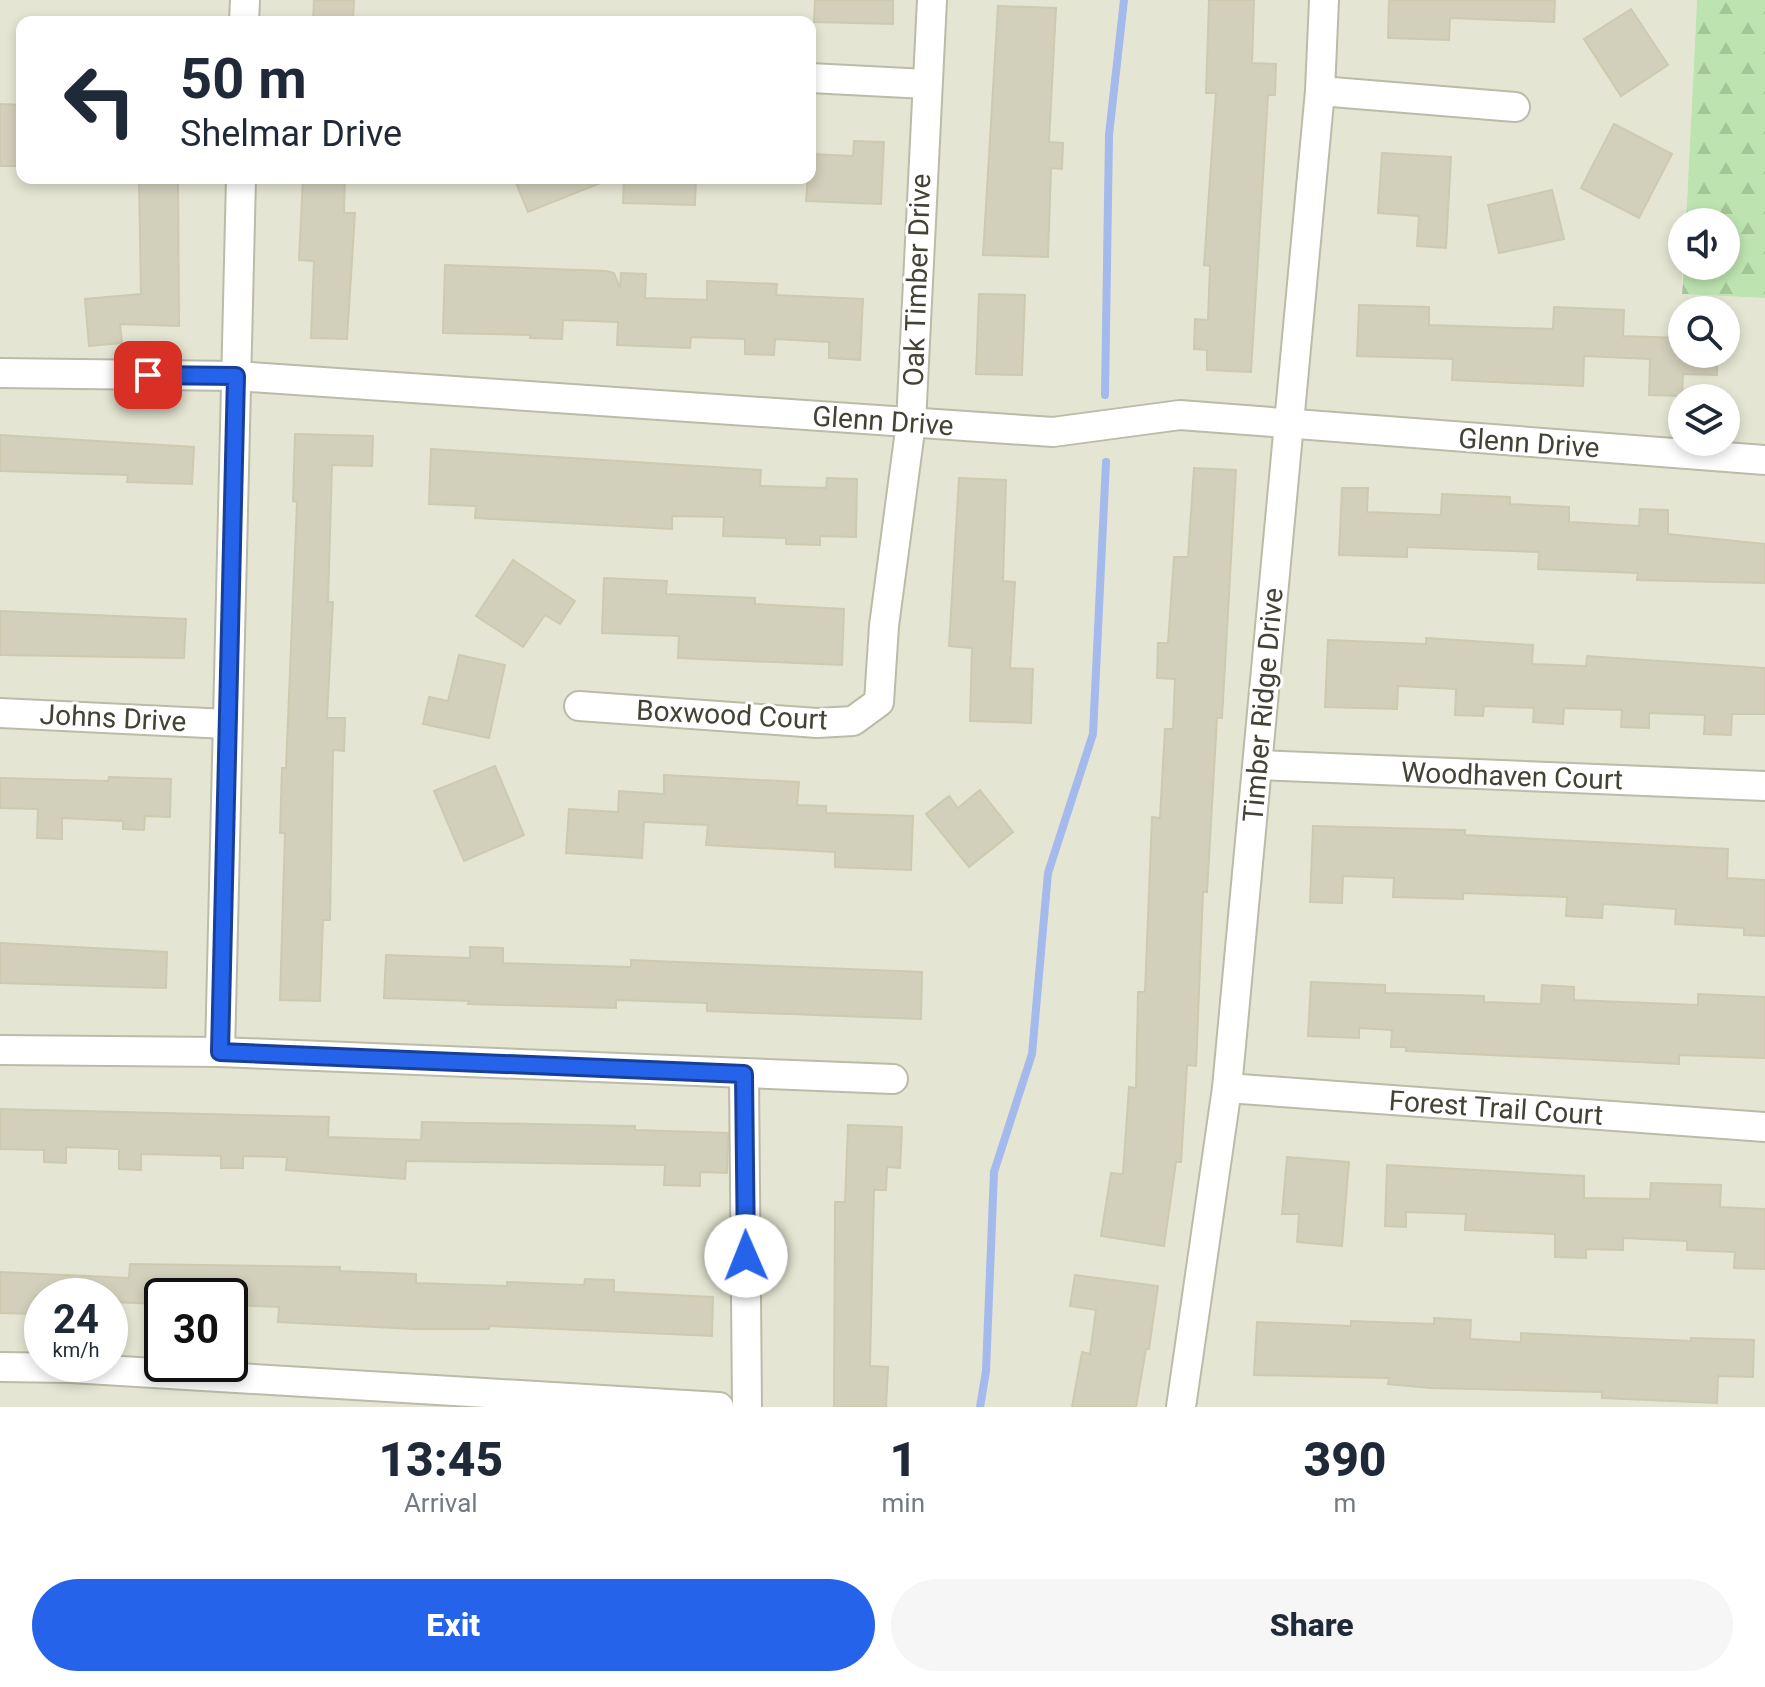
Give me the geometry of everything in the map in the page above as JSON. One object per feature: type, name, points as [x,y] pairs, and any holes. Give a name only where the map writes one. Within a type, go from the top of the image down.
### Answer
[{"type":"street","name":"Oak Timber Drive","points":[[879,702],[884,626],[911,423],[932,0]]},
{"type":"street","name":"Timber Ridge Drive","points":[[1181,1407],[1227,1088],[1320,91],[1324,0]]},
{"type":"street","points":[[816,78],[926,84]]},
{"type":"street","points":[[1320,91],[1515,107]]},
{"type":"street","points":[[220,1052],[241,184]]},
{"type":"street","name":"Glenn Drive","points":[[0,373],[236,376],[1053,432],[1180,415],[1765,460]]},
{"type":"street","name":"Boxwood Court","points":[[579,706],[817,723],[853,721],[879,702]]},
{"type":"street","name":"Johns Drive","points":[[0,713],[227,724]]},
{"type":"street","name":"Woodhaven Court","points":[[1259,765],[1765,786]]},
{"type":"street","points":[[0,1050],[220,1052],[893,1079]]},
{"type":"street","points":[[744,1074],[747,1407]]},
{"type":"street","name":"Forest Trail Court","points":[[1227,1088],[1765,1127]]},
{"type":"street","points":[[0,1367],[71,1368],[719,1407]]},
{"type":"shaded area","points":[[0,0],[1697,0],[1687,208],[1668,208],[1668,280],[1682,280],[1682,294],[1724,296],[1668,296],[1668,368],[1740,368],[1740,297],[1765,298],[1765,1407],[0,1407]]},
{"type":"green space","points":[[1697,0],[1765,0],[1765,298],[1682,294],[1683,280],[1740,280],[1740,208],[1687,208]]},
{"type":"building","points":[[314,0],[354,0],[353,16],[313,16]]},
{"type":"building","points":[[815,0],[893,0],[893,24],[816,22]]},
{"type":"building","points":[[1209,0],[1254,0],[1252,63],[1276,64],[1275,95],[1268,95],[1251,372],[1207,370],[1207,350],[1194,349],[1195,319],[1208,320],[1210,266],[1204,265],[1216,93],[1206,93]]},
{"type":"building","points":[[1389,0],[1555,0],[1554,22],[1450,18],[1449,40],[1388,38]]},
{"type":"building","points":[[998,6],[1056,8],[1049,142],[1063,143],[1062,169],[1051,168],[1048,257],[983,255]]},
{"type":"building","points":[[1631,9],[1668,65],[1621,96],[1584,39]]},
{"type":"building","points":[[0,104],[16,105],[16,166],[0,166]]},
{"type":"building","points":[[1614,124],[1672,154],[1639,218],[1581,188]]},
{"type":"building","points":[[854,141],[884,142],[881,204],[806,201],[807,184],[816,184],[816,154],[853,156]]},
{"type":"building","points":[[1382,153],[1451,157],[1446,248],[1417,246],[1419,216],[1378,213]]},
{"type":"building","points":[[139,184],[178,184],[179,326],[120,324],[122,343],[89,346],[85,299],[141,294]]},
{"type":"building","points":[[303,184],[345,184],[344,213],[355,213],[347,339],[311,338],[314,261],[299,260]]},
{"type":"building","points":[[516,184],[598,184],[528,212]]},
{"type":"building","points":[[624,184],[696,184],[695,205],[623,203]]},
{"type":"building","points":[[1552,190],[1564,239],[1499,253],[1488,205]]},
{"type":"building","points":[[445,265],[606,271],[614,273],[620,288],[621,273],[646,274],[645,298],[707,300],[707,281],[777,284],[776,295],[863,299],[860,360],[829,358],[829,342],[775,339],[774,355],[745,354],[745,339],[691,337],[690,348],[617,345],[618,322],[563,320],[562,339],[443,333]]},
{"type":"building","points":[[979,294],[1025,295],[1022,375],[976,374]]},
{"type":"building","points":[[1359,305],[1429,307],[1429,325],[1553,329],[1554,307],[1624,310],[1623,336],[1668,338],[1668,368],[1717,368],[1717,375],[1683,374],[1683,384],[1668,384],[1668,396],[1649,395],[1650,359],[1584,356],[1583,386],[1452,380],[1453,359],[1357,356]]},
{"type":"building","points":[[295,434],[373,436],[372,466],[332,465],[328,602],[333,602],[327,718],[345,718],[344,751],[333,750],[330,920],[323,920],[320,1001],[280,1000],[285,833],[280,833],[282,768],[286,768],[297,502],[293,501]]},
{"type":"building","points":[[0,435],[194,447],[192,484],[127,482],[128,475],[0,471]]},
{"type":"building","points":[[431,449],[761,470],[760,486],[826,488],[827,478],[857,479],[856,537],[820,536],[820,545],[786,544],[786,538],[723,536],[724,517],[672,516],[672,529],[475,518],[476,506],[429,504]]},
{"type":"building","points":[[1194,468],[1236,470],[1222,718],[1217,718],[1207,892],[1203,892],[1196,1066],[1187,1065],[1181,1162],[1176,1162],[1164,1246],[1101,1236],[1111,1173],[1123,1174],[1129,1087],[1136,1088],[1138,992],[1145,992],[1152,817],[1160,818],[1165,729],[1173,729],[1175,679],[1157,678],[1158,643],[1168,643],[1174,557],[1188,557]]},
{"type":"building","points":[[959,478],[1006,480],[1003,581],[1015,582],[1010,668],[1033,669],[1031,723],[970,721],[972,648],[949,646]]},
{"type":"building","points":[[1342,488],[1368,488],[1367,512],[1441,515],[1442,494],[1510,497],[1510,504],[1569,507],[1569,522],[1639,526],[1640,509],[1668,510],[1668,534],[1765,544],[1765,583],[1637,580],[1638,573],[1538,569],[1539,552],[1407,547],[1407,557],[1339,555]]},
{"type":"building","points":[[513,560],[575,601],[560,624],[545,615],[523,647],[476,616]]},
{"type":"building","points":[[604,578],[667,581],[666,594],[755,598],[755,604],[844,609],[842,665],[678,658],[679,636],[602,633]]},
{"type":"building","points":[[0,611],[186,619],[184,658],[0,655]]},
{"type":"building","points":[[1426,638],[1533,645],[1532,664],[1586,666],[1587,656],[1765,668],[1765,714],[1732,714],[1731,735],[1704,734],[1705,715],[1649,713],[1649,728],[1621,727],[1622,710],[1564,708],[1563,724],[1533,722],[1534,708],[1484,706],[1483,716],[1455,715],[1456,689],[1398,686],[1397,709],[1325,707],[1328,640],[1426,644]]},
{"type":"building","points":[[459,655],[505,665],[489,738],[423,724],[429,697],[448,701]]},
{"type":"building","points":[[495,766],[524,835],[464,861],[434,791]]},
{"type":"building","points":[[664,775],[799,782],[797,805],[826,806],[826,813],[913,816],[911,870],[835,867],[835,852],[706,845],[708,825],[644,822],[642,858],[566,853],[569,809],[618,812],[619,791],[664,794]]},
{"type":"building","points":[[109,777],[171,779],[170,817],[145,816],[144,830],[123,829],[123,821],[62,818],[62,839],[37,838],[38,809],[0,808],[0,778],[108,781]]},
{"type":"building","points":[[980,790],[1013,832],[969,867],[926,814],[949,796],[958,808]]},
{"type":"building","points":[[1313,826],[1465,830],[1465,835],[1728,849],[1727,878],[1765,880],[1765,936],[1744,935],[1744,928],[1675,924],[1676,909],[1603,904],[1602,918],[1566,916],[1567,897],[1463,893],[1463,899],[1393,897],[1394,878],[1343,876],[1342,903],[1310,902]]},
{"type":"building","points":[[0,943],[167,952],[166,988],[0,983]]},
{"type":"building","points":[[470,947],[503,948],[503,963],[631,967],[631,960],[922,972],[921,1019],[707,1011],[707,1003],[616,1000],[616,1008],[384,998],[386,955],[470,958]]},
{"type":"building","points":[[1311,982],[1385,985],[1385,993],[1484,996],[1484,1002],[1541,1004],[1542,985],[1574,987],[1574,1000],[1698,1005],[1698,994],[1765,997],[1765,1058],[1679,1055],[1679,1064],[1406,1051],[1406,1047],[1391,1047],[1392,1030],[1359,1028],[1359,1038],[1308,1036]]},
{"type":"building","points":[[0,1109],[329,1117],[328,1137],[421,1140],[422,1122],[635,1126],[635,1130],[728,1133],[727,1173],[700,1172],[700,1186],[664,1185],[665,1165],[406,1161],[405,1179],[286,1170],[287,1157],[243,1156],[243,1168],[221,1168],[221,1156],[141,1154],[141,1170],[119,1169],[119,1149],[66,1147],[66,1163],[44,1162],[44,1150],[0,1149]]},
{"type":"building","points":[[848,1125],[902,1127],[900,1168],[887,1167],[886,1190],[874,1190],[870,1366],[888,1367],[886,1407],[834,1407],[835,1202],[845,1202]]},
{"type":"building","points":[[1287,1157],[1349,1162],[1342,1246],[1297,1242],[1299,1214],[1282,1214]]},
{"type":"building","points":[[1387,1165],[1584,1176],[1584,1198],[1650,1199],[1651,1183],[1721,1185],[1720,1207],[1765,1209],[1765,1269],[1734,1268],[1735,1252],[1687,1250],[1687,1241],[1623,1238],[1623,1250],[1586,1249],[1586,1258],[1555,1257],[1555,1234],[1465,1230],[1466,1214],[1406,1212],[1406,1227],[1385,1226]]},
{"type":"building","points":[[130,1264],[340,1267],[340,1271],[416,1274],[416,1283],[584,1285],[585,1279],[614,1280],[614,1292],[713,1297],[712,1336],[489,1326],[489,1329],[414,1329],[278,1322],[279,1307],[248,1306],[248,1278],[144,1278],[144,1303],[128,1303],[128,1278],[24,1278],[24,1314],[0,1313],[0,1272],[129,1278]]},
{"type":"building","points":[[1075,1275],[1158,1286],[1149,1349],[1146,1349],[1136,1407],[1072,1407],[1082,1352],[1090,1354],[1096,1310],[1070,1306]]},
{"type":"building","points":[[1434,1318],[1471,1320],[1470,1339],[1521,1342],[1521,1333],[1691,1341],[1691,1338],[1754,1340],[1753,1377],[1718,1376],[1717,1403],[1602,1398],[1602,1392],[1430,1388],[1388,1384],[1389,1378],[1254,1375],[1257,1322],[1351,1326],[1351,1321],[1434,1324]]},
{"type":"waterway","points":[[1105,395],[1109,135],[1124,0]]},
{"type":"waterway","points":[[980,1407],[986,1371],[994,1172],[1032,1054],[1048,873],[1093,734],[1106,462]]},
{"type":"route","points":[[148,375],[236,376],[220,1052],[744,1074],[746,1256]]}]
